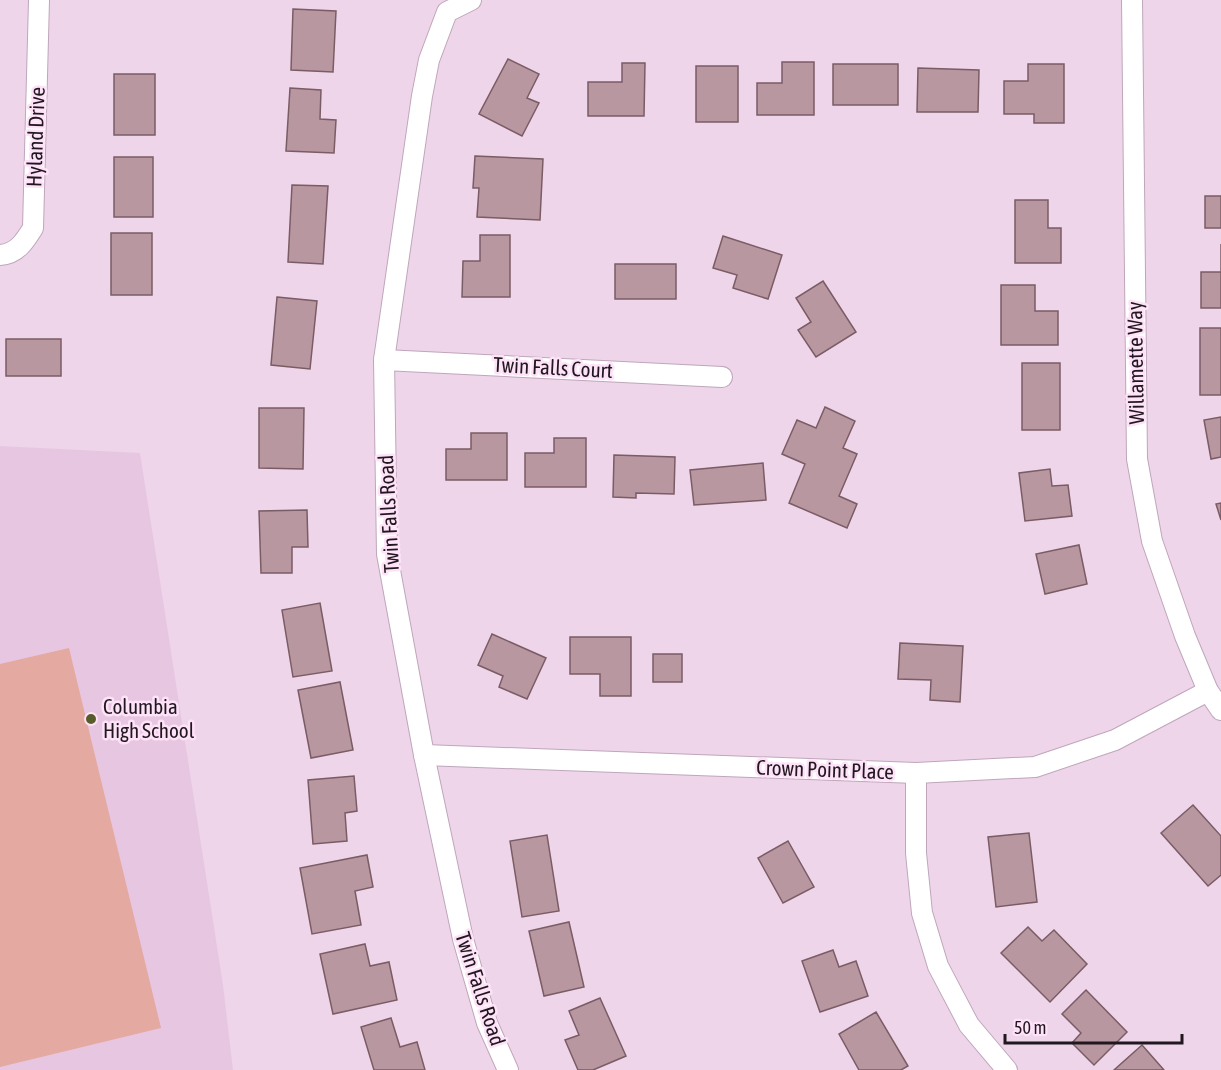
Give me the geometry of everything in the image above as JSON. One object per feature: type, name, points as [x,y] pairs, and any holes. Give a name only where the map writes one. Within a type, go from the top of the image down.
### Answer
[{"type":"street","name":"Hyland Drive","points":[[0,255],[21,246],[33,228],[39,0]]},
{"type":"street","name":"Twin Falls Road","points":[[471,0],[447,12],[429,60],[422,96],[384,360],[387,554],[424,755],[463,939],[487,1023],[508,1070]]},
{"type":"street","name":"Willamette Way","points":[[1132,0],[1137,459],[1152,542],[1185,636],[1208,691],[1221,710]]},
{"type":"street","name":"Twin Falls Court","points":[[384,360],[722,377]]},
{"type":"street","name":"Crown Point Place","points":[[424,755],[916,773],[1035,767],[1115,740],[1208,691]]},
{"type":"street","points":[[916,773],[916,853],[922,913],[938,966],[969,1025],[1007,1070]]},
{"type":"shaded area","name":"Columbia High School","points":[[0,446],[140,453],[223,985],[233,1070],[0,1070]]},
{"type":"shaded area","points":[[69,648],[161,1028],[0,1067],[0,664]]},
{"type":"building","points":[[293,9],[336,11],[333,72],[291,70]]},
{"type":"building","points":[[508,59],[539,74],[527,98],[539,103],[522,136],[479,114]]},
{"type":"building","points":[[782,62],[814,62],[814,115],[757,115],[757,83],[782,83]]},
{"type":"building","points":[[622,63],[645,63],[644,116],[588,116],[588,82],[622,82]]},
{"type":"building","points":[[833,64],[898,64],[898,105],[833,105]]},
{"type":"building","points":[[1028,64],[1064,64],[1064,123],[1034,123],[1034,114],[1004,114],[1004,81],[1028,81]]},
{"type":"building","points":[[696,66],[738,66],[738,122],[696,122]]},
{"type":"building","points":[[918,68],[979,70],[978,112],[917,112]]},
{"type":"building","points":[[114,74],[155,74],[155,135],[114,135]]},
{"type":"building","points":[[290,88],[321,90],[320,119],[336,120],[334,153],[286,151]]},
{"type":"building","points":[[475,156],[543,159],[540,220],[477,217],[479,188],[473,188]]},
{"type":"building","points":[[114,157],[153,157],[153,217],[114,217]]},
{"type":"building","points":[[292,185],[328,186],[323,264],[288,262]]},
{"type":"building","points":[[1205,196],[1221,196],[1221,228],[1205,228]]},
{"type":"building","points":[[1015,200],[1048,200],[1048,228],[1061,228],[1061,263],[1015,263]]},
{"type":"building","points":[[111,233],[152,233],[152,295],[111,295]]},
{"type":"building","points":[[480,235],[510,235],[510,297],[462,297],[463,261],[480,261]]},
{"type":"building","points":[[723,236],[782,255],[768,299],[733,288],[737,275],[713,268]]},
{"type":"building","points":[[615,264],[676,264],[676,299],[615,299]]},
{"type":"building","points":[[1201,272],[1221,272],[1221,308],[1201,308]]},
{"type":"building","points":[[823,281],[856,332],[816,357],[798,330],[811,322],[796,298]]},
{"type":"building","points":[[1001,285],[1035,285],[1035,311],[1058,311],[1058,345],[1001,345]]},
{"type":"building","points":[[277,297],[317,301],[310,369],[271,365]]},
{"type":"building","points":[[1200,328],[1221,328],[1221,395],[1200,395]]},
{"type":"building","points":[[6,339],[61,339],[61,376],[6,376]]},
{"type":"building","points":[[1022,363],[1060,363],[1060,430],[1022,430]]},
{"type":"building","points":[[825,407],[855,421],[843,448],[857,454],[839,496],[857,504],[847,528],[789,503],[805,464],[782,454],[797,420],[816,428]]},
{"type":"building","points":[[259,408],[304,408],[303,469],[259,468]]},
{"type":"building","points":[[1221,417],[1221,457],[1211,459],[1204,420]]},
{"type":"building","points":[[471,433],[507,433],[507,480],[446,480],[446,449],[471,449]]},
{"type":"building","points":[[554,438],[586,438],[586,487],[525,487],[525,453],[554,453]]},
{"type":"building","points":[[614,455],[675,457],[674,494],[636,493],[636,498],[613,497]]},
{"type":"building","points":[[763,463],[766,500],[694,505],[690,470]]},
{"type":"building","points":[[1050,469],[1052,486],[1068,485],[1072,516],[1025,521],[1019,473]]},
{"type":"building","points":[[1221,503],[1221,520],[1216,504]]},
{"type":"building","points":[[307,510],[308,547],[292,547],[292,573],[261,573],[259,511]]},
{"type":"building","points":[[1079,545],[1087,584],[1045,594],[1036,554]]},
{"type":"building","points":[[320,603],[332,671],[293,677],[282,610]]},
{"type":"building","points":[[492,634],[546,658],[527,699],[499,687],[503,676],[478,665]]},
{"type":"building","points":[[570,637],[631,637],[631,696],[600,696],[600,674],[570,674]]},
{"type":"building","points":[[900,643],[963,646],[960,702],[930,700],[931,680],[898,679]]},
{"type":"building","points":[[653,654],[682,654],[682,682],[653,682]]},
{"type":"building","points":[[340,682],[353,750],[311,758],[298,690]]},
{"type":"building","points":[[354,776],[357,811],[345,813],[347,841],[313,844],[308,780]]},
{"type":"building","points":[[1193,805],[1221,836],[1221,875],[1208,886],[1161,833]]},
{"type":"building","points":[[1029,833],[1037,902],[996,907],[988,837]]},
{"type":"building","points":[[547,835],[559,911],[522,917],[510,841]]},
{"type":"building","points":[[788,841],[814,887],[783,903],[758,858]]},
{"type":"building","points":[[367,855],[373,887],[355,891],[361,925],[312,934],[300,868]]},
{"type":"building","points":[[569,922],[584,987],[544,996],[529,931]]},
{"type":"building","points":[[1028,927],[1042,941],[1054,930],[1087,964],[1050,1002],[1001,953]]},
{"type":"building","points":[[365,944],[370,966],[389,962],[397,1000],[333,1014],[320,954]]},
{"type":"building","points":[[833,950],[839,967],[856,961],[868,996],[820,1012],[802,961]]},
{"type":"building","points":[[1086,990],[1127,1032],[1094,1065],[1072,1043],[1081,1033],[1062,1014]]},
{"type":"building","points":[[600,998],[626,1056],[593,1070],[578,1070],[565,1040],[579,1035],[569,1011]]},
{"type":"building","points":[[876,1012],[908,1066],[901,1070],[859,1070],[839,1034]]},
{"type":"building","points":[[391,1018],[400,1047],[417,1042],[425,1070],[374,1070],[361,1027]]},
{"type":"building","points":[[1142,1045],[1164,1070],[1114,1070]]},
{"type":"place","name":"Columbia High School","points":[[91,719]]}]
